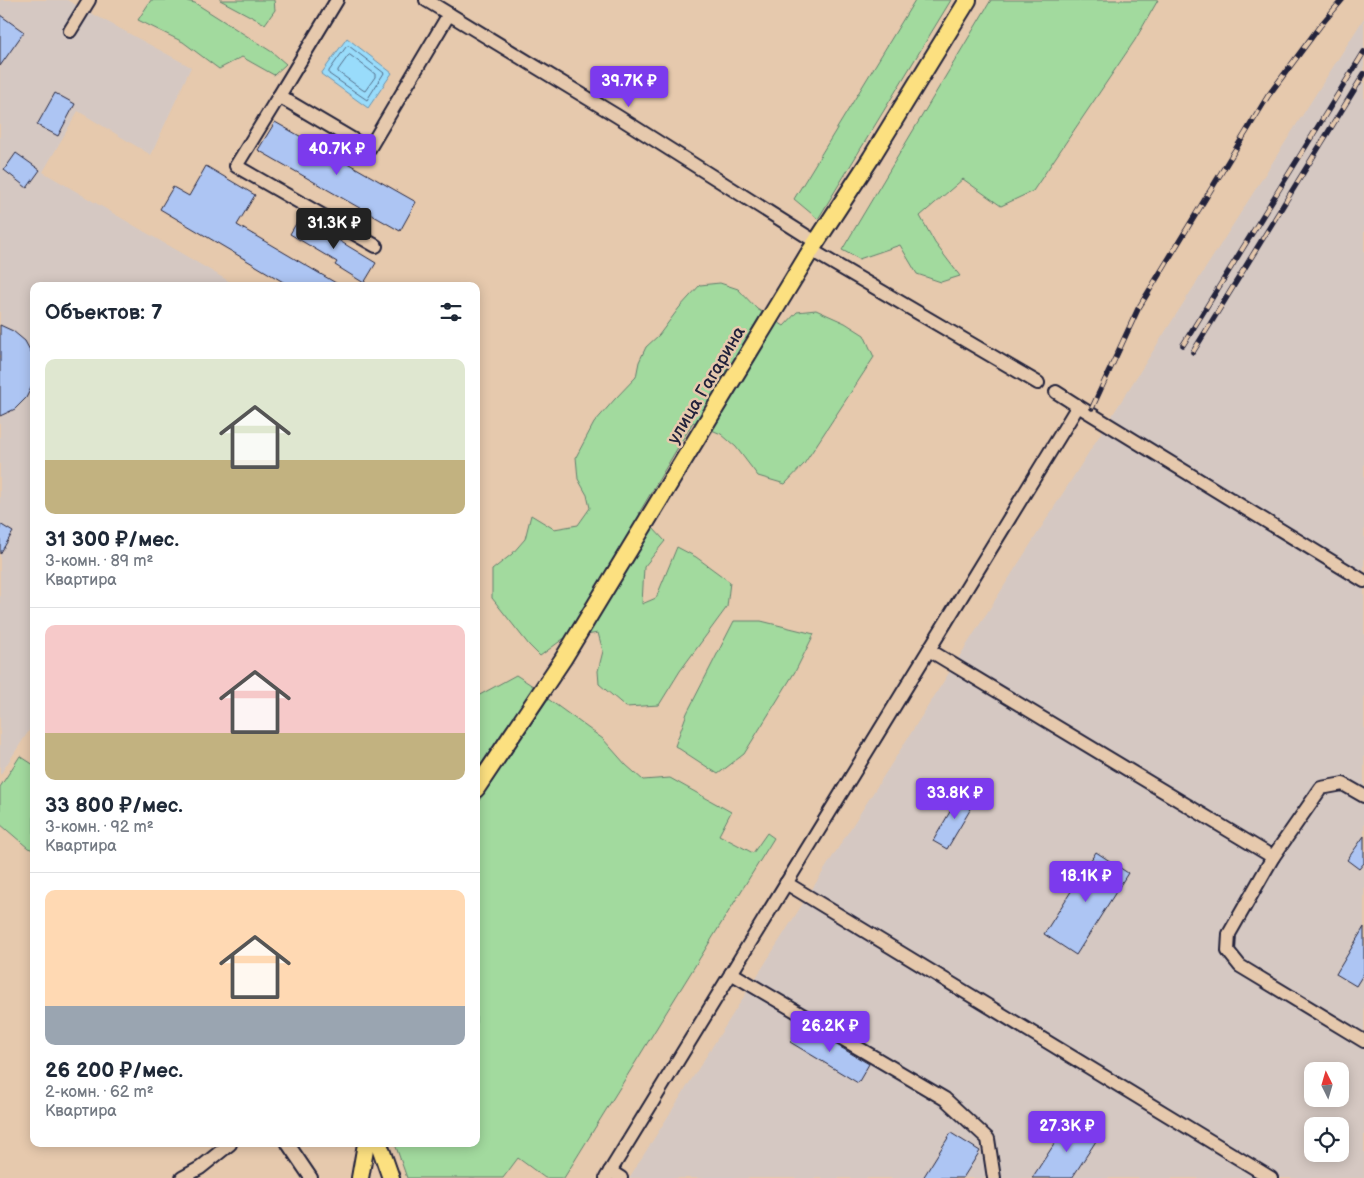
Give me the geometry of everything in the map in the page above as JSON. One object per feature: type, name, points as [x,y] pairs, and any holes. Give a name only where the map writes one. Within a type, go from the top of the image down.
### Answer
[{"type":"main road","name":"улица Гагарина","points":[[480,783],[563,659],[814,246],[871,158],[968,0]]},
{"type":"main road","points":[[360,1178],[365,1147]]},
{"type":"main road","points":[[380,1147],[390,1178]]},
{"type":"street","points":[[70,31],[89,0]]},
{"type":"street","points":[[337,0],[236,166],[376,246]]},
{"type":"street","points":[[426,0],[616,116],[814,246],[1038,383]]},
{"type":"street","points":[[279,96],[369,149],[449,14]]},
{"type":"street","points":[[1056,392],[1364,581]]},
{"type":"street","points":[[612,1176],[731,973],[1078,406]]},
{"type":"street","points":[[929,650],[1273,857]]},
{"type":"street","points":[[1364,796],[1343,784],[1321,788],[1273,857],[1229,934],[1228,951],[1240,966],[1364,1042]]},
{"type":"street","points":[[786,883],[1271,1178]]},
{"type":"street","points":[[731,973],[944,1099],[988,1139],[994,1178]]},
{"type":"street","points":[[182,1178],[200,1168],[226,1147]]},
{"type":"street","points":[[290,1147],[311,1178]]},
{"type":"shaded area","points":[[0,0],[67,0],[191,67],[151,155],[78,111],[43,172],[230,282],[30,282],[30,729],[0,775]]},
{"type":"shaded area","points":[[1364,18],[1364,1178],[629,1178]]},
{"type":"green space","points":[[151,0],[182,0],[195,3],[272,52],[286,64],[274,75],[242,57],[219,69],[183,42],[138,20]]},
{"type":"green space","points":[[220,0],[274,0],[275,10],[265,24]]},
{"type":"green space","points":[[915,0],[951,0],[818,219],[794,199]]},
{"type":"green space","points":[[991,0],[1158,0],[1135,40],[1033,191],[1001,206],[963,179],[920,216],[935,243],[960,276],[941,282],[917,274],[900,245],[859,259],[842,250]]},
{"type":"green space","points":[[720,283],[738,289],[757,309],[784,326],[797,312],[816,310],[845,323],[864,335],[874,357],[804,464],[785,484],[758,476],[736,447],[721,434],[693,422],[639,513],[665,541],[644,567],[642,604],[656,598],[677,547],[696,557],[730,582],[727,607],[680,671],[659,705],[626,707],[599,684],[598,671],[603,651],[598,633],[563,639],[540,656],[492,598],[492,570],[512,554],[525,539],[531,515],[554,529],[578,525],[590,508],[587,495],[578,479],[576,457],[594,423],[636,377],[639,362],[646,347],[659,335],[679,308],[700,285]]},
{"type":"green space","points":[[734,621],[761,621],[814,634],[796,670],[744,754],[718,774],[675,746],[687,713]]},
{"type":"green space","points":[[516,675],[536,688],[505,728],[480,766],[480,695]]},
{"type":"green space","points":[[548,699],[603,739],[626,765],[643,780],[670,778],[731,812],[719,835],[753,853],[767,833],[774,838],[564,1178],[545,1178],[518,1158],[503,1178],[407,1178],[396,1147],[480,1147],[480,799]]},
{"type":"green space","points":[[20,756],[30,762],[30,849],[0,824],[0,787]]},
{"type":"water","points":[[347,38],[392,73],[368,108],[321,74]]},
{"type":"building","points":[[0,15],[24,32],[0,66]]},
{"type":"building","points":[[55,93],[75,104],[58,136],[37,125]]},
{"type":"building","points":[[275,122],[416,202],[400,231],[258,150]]},
{"type":"building","points":[[16,153],[40,170],[27,188],[4,170]]},
{"type":"building","points":[[206,166],[255,195],[237,225],[334,282],[283,282],[160,209],[173,187],[189,196]]},
{"type":"building","points":[[300,217],[376,263],[365,282],[362,282],[335,265],[337,262],[290,234]]},
{"type":"building","points":[[0,325],[13,331],[25,341],[30,350],[30,390],[26,398],[15,409],[0,416]]},
{"type":"building","points":[[0,524],[13,532],[0,554]]},
{"type":"building","points":[[962,791],[976,800],[947,849],[933,841]]},
{"type":"building","points":[[1364,836],[1364,863],[1359,869],[1347,860]]},
{"type":"building","points":[[1096,852],[1128,873],[1076,955],[1044,934]]},
{"type":"building","points":[[1364,927],[1364,973],[1356,986],[1336,974]]},
{"type":"building","points":[[801,1024],[869,1064],[858,1083],[790,1042]]},
{"type":"building","points":[[1070,1120],[1098,1138],[1072,1178],[1032,1178]]},
{"type":"building","points":[[951,1133],[980,1151],[963,1178],[923,1178]]},
{"type":"railway","points":[[1092,408],[1138,309],[1268,96],[1320,26],[1342,0]]},
{"type":"railway","points":[[1183,345],[1364,52]]},
{"type":"railway","points":[[1193,352],[1364,74]]}]
